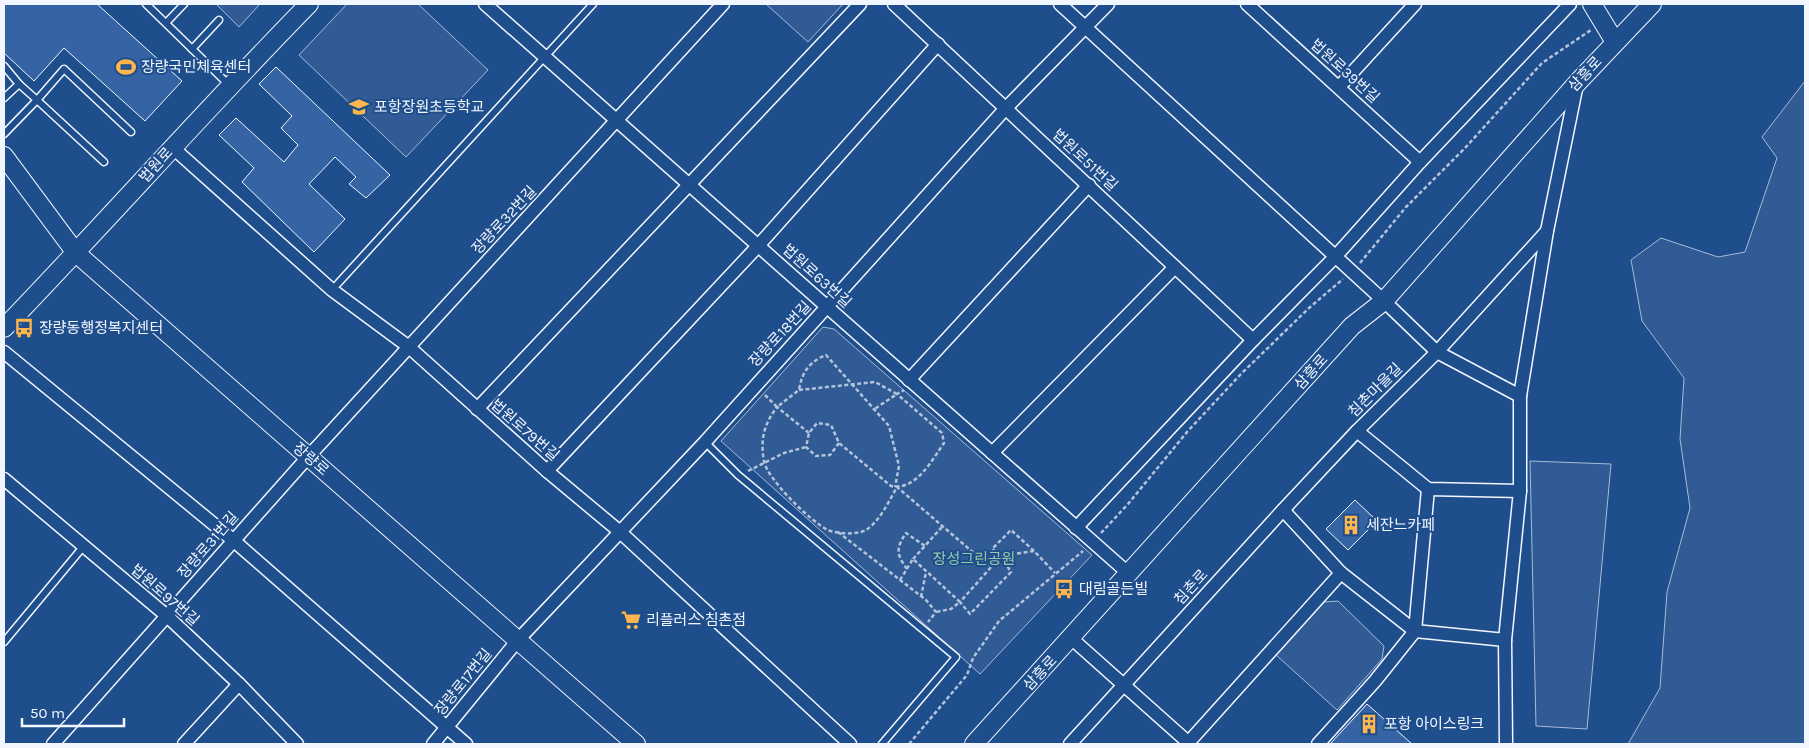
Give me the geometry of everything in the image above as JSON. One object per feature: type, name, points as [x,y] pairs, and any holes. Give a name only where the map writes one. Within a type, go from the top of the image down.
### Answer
[{"type":"main road","name":"법원로","points":[[4,328],[76,253],[229,85],[309,4]]},
{"type":"main road","points":[[1592,4],[1615,42]]},
{"type":"main road","name":"삼흥로","points":[[974,744],[1352,326],[1384,300],[1578,82],[1652,4]]},
{"type":"main road","name":"장량로","points":[[4,156],[76,253],[636,744]]},
{"type":"street","name":"법원로63번길","points":[[484,4],[1128,573]]},
{"type":"street","name":"장량로32번길","points":[[308,457],[722,4]]},
{"type":"street","points":[[477,409],[860,4]]},
{"type":"street","name":"법원로51번길","points":[[894,4],[1253,340]]},
{"type":"street","points":[[1060,4],[1335,258],[1384,300],[1437,352],[1520,396]]},
{"type":"street","name":"장량로18번길","points":[[518,640],[619,531],[706,442],[755,385],[1006,108],[1108,4]]},
{"type":"street","name":"법원로39번길","points":[[1249,4],[1420,162]]},
{"type":"street","points":[[1338,88],[1415,4]]},
{"type":"street","points":[[1076,528],[1253,340],[1335,258],[1420,162],[1570,4]]},
{"type":"street","points":[[547,471],[758,246],[938,44]]},
{"type":"street","points":[[1506,744],[1505,640],[1520,491],[1520,396],[1547,231],[1578,82]]},
{"type":"street","name":"법원로79번길","points":[[172,147],[332,290],[409,347],[547,471],[619,531],[850,744]]},
{"type":"street","points":[[910,380],[1088,186]]},
{"type":"street","name":"침촌마을길","points":[[1428,489],[1357,431],[1437,352],[1547,231]]},
{"type":"street","points":[[992,453],[1175,266]]},
{"type":"street","points":[[4,352],[233,540],[466,744]]},
{"type":"street","name":"침촌로","points":[[1070,744],[1357,431]]},
{"type":"street","name":"장량로31번길","points":[[54,744],[308,457]]},
{"type":"street","name":"법원로97번길","points":[[5,483],[167,616],[239,684],[297,744]]},
{"type":"street","points":[[1318,744],[1376,681],[1415,631],[1428,489],[1520,491]]},
{"type":"street","points":[[1283,510],[1341,573],[1415,631],[1505,640]]},
{"type":"street","points":[[1071,638],[1188,744],[1341,573]]},
{"type":"street","name":"장량로17번길","points":[[433,744],[518,640]]},
{"type":"street","points":[[184,744],[239,684]]},
{"type":"lane","points":[[146,4],[229,85]]},
{"type":"lane","points":[[166,24],[184,4]]},
{"type":"lane","points":[[332,290],[593,4]]},
{"type":"lane","points":[[192,49],[219,20]]},
{"type":"lane","points":[[4,66],[19,84],[104,162]]},
{"type":"lane","points":[[4,134],[64,69],[131,132]]},
{"type":"lane","points":[[4,98],[19,84]]},
{"type":"lane","points":[[706,442],[738,475],[956,657],[882,744]]},
{"type":"lane","points":[[4,642],[83,548]]},
{"type":"path","points":[[909,744],[967,675],[973,658],[999,621],[1093,542],[1128,504],[1187,432],[1241,374],[1309,308],[1352,271],[1406,207],[1465,148],[1542,63],[1603,23]]},
{"type":"path","points":[[799,390],[801,377],[812,360],[826,355],[847,377],[851,385],[873,410],[889,426],[899,466],[896,487],[884,511],[865,530],[846,534],[828,530],[797,507],[776,482],[764,463],[763,431],[777,408],[799,390],[851,385],[853,383],[875,382],[897,394],[942,434],[944,443],[921,476],[896,487]]},
{"type":"path","points":[[873,410],[911,386],[910,380]]},
{"type":"path","points":[[755,385],[777,408],[809,433]]},
{"type":"path","points":[[806,447],[809,433],[817,423],[831,424],[839,444],[891,486],[896,487],[990,567]]},
{"type":"path","points":[[806,447],[816,456],[830,455],[839,444]]},
{"type":"path","points":[[738,475],[784,453],[806,447]]},
{"type":"path","points":[[900,580],[913,559],[942,527]]},
{"type":"path","points":[[913,559],[960,602],[970,614],[1012,572],[1001,556],[992,549],[1011,530],[1055,572]]},
{"type":"path","points":[[836,532],[900,580],[936,612]]},
{"type":"path","points":[[907,569],[898,558],[899,544],[906,533],[925,546]]},
{"type":"path","points":[[922,629],[936,612],[951,609],[960,602],[1001,556],[1034,551]]},
{"type":"path","points":[[921,597],[926,572]]},
{"type":"green space","points":[[216,4],[260,4],[239,27]]},
{"type":"green space","points":[[347,4],[418,4],[488,70],[406,157],[299,55]]},
{"type":"green space","points":[[766,4],[843,4],[808,42]]},
{"type":"green space","points":[[1805,81],[1805,744],[1628,744],[1660,688],[1667,592],[1690,508],[1680,439],[1684,378],[1642,321],[1631,260],[1661,238],[1718,257],[1745,252],[1777,158],[1762,137]]},
{"type":"green space","name":"장성그린공원","points":[[823,327],[834,329],[1092,555],[980,674],[721,441]]},
{"type":"green space","points":[[1530,461],[1611,464],[1587,729],[1536,726]]},
{"type":"green space","points":[[1338,601],[1384,646],[1382,659],[1337,710],[1276,655],[1324,602]]},
{"type":"building","name":"장량국민체육센터","points":[[4,4],[97,4],[182,81],[145,121],[64,48],[34,81],[4,53]]},
{"type":"building","points":[[276,67],[390,175],[366,198],[349,184],[356,177],[335,157],[309,184],[345,219],[314,252],[242,182],[254,168],[219,135],[236,118],[284,162],[298,145],[281,128],[292,116],[259,84]]},
{"type":"building","name":"세잔느카페","points":[[1355,500],[1377,521],[1348,550],[1326,529]]},
{"type":"building","name":"포항 아이스링크","points":[[1367,704],[1412,744],[1330,744]]},
{"type":"place","name":"장량국민체육센터","points":[[126,67]]},
{"type":"place","name":"포항장원초등학교","points":[[359,107]]},
{"type":"place","name":"장량동행정복지센터","points":[[24,328]]},
{"type":"place","name":"세잔느카페","points":[[1351,525]]},
{"type":"place","name":"대림골든빌","points":[[1064,589]]},
{"type":"place","name":"리플러스 침촌점","points":[[631,620]]},
{"type":"place","name":"포항 아이스링크","points":[[1369,724]]}]
